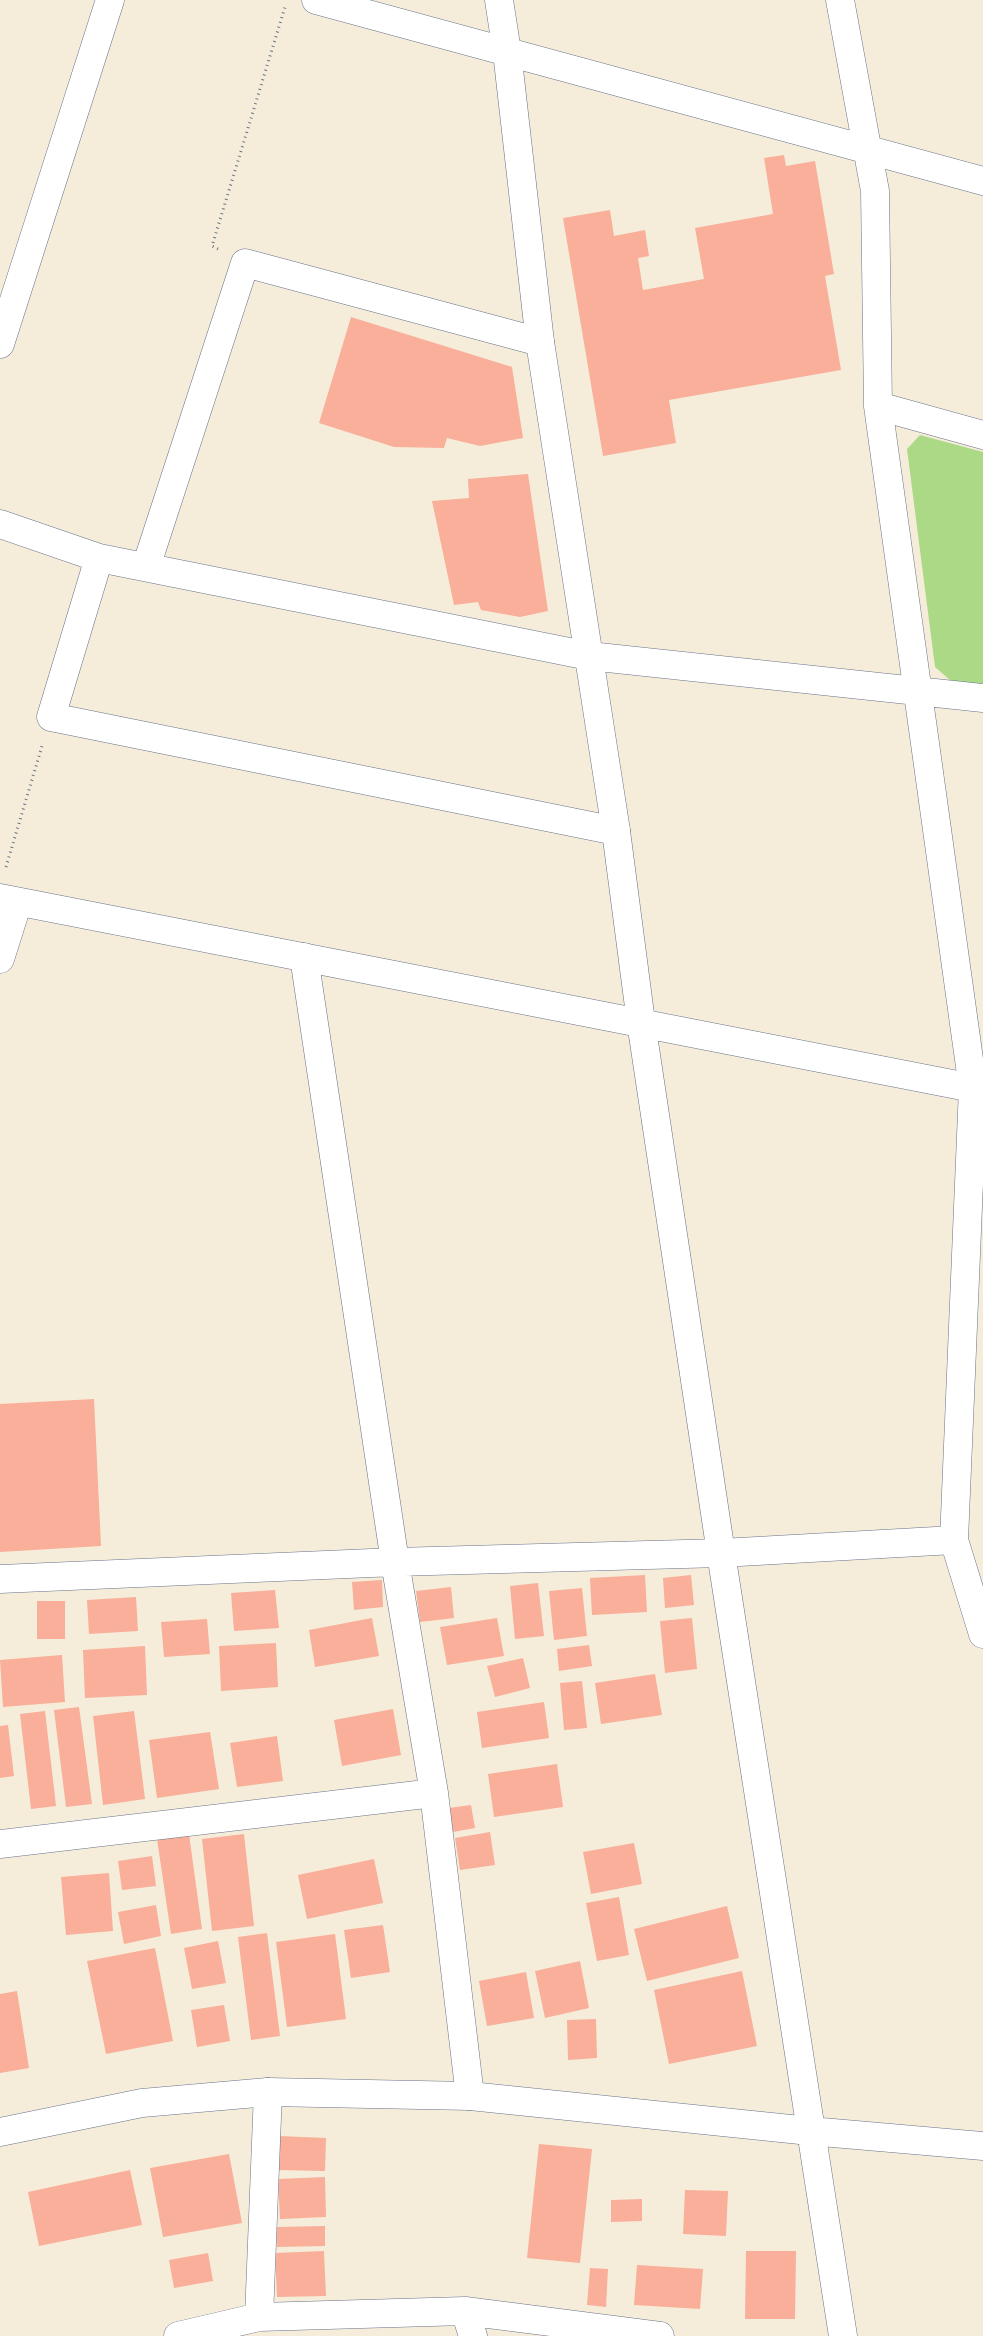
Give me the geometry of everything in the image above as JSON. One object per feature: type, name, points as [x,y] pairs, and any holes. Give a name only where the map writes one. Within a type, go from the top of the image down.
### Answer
[{"type":"street","points":[[0,344],[110,0]]},
{"type":"street","points":[[316,0],[983,181]]},
{"type":"street","points":[[498,0],[507,52],[540,342],[616,830],[641,1022],[721,1553],[843,2336]]},
{"type":"street","points":[[840,0],[875,191],[878,406],[918,691],[978,1089],[954,1540],[983,1634]]},
{"type":"street","points":[[146,567],[245,263],[540,342]]},
{"type":"street","points":[[878,406],[983,434]]},
{"type":"street","points":[[0,524],[100,558],[589,656],[983,698]]},
{"type":"street","points":[[100,558],[51,717],[616,830]]},
{"type":"street","points":[[0,959],[7,891],[304,957],[978,1089]]},
{"type":"street","points":[[304,957],[395,1562],[434,1793],[470,2096]]},
{"type":"street","points":[[0,1579],[395,1562],[721,1553],[954,1540]]},
{"type":"street","points":[[0,1844],[434,1793]]},
{"type":"street","points":[[0,2132],[142,2103],[268,2092],[470,2096],[810,2132],[983,2146]]},
{"type":"street","points":[[259,2317],[268,2092]]},
{"type":"street","points":[[178,2336],[259,2317],[469,2324],[660,2336]]},
{"type":"path","points":[[245,263],[212,246],[287,0]]},
{"type":"path","points":[[7,891],[51,717]]},
{"type":"green space","points":[[920,435],[983,452],[983,684],[951,681],[935,667],[907,449]]},
{"type":"building","points":[[784,155],[786,166],[815,161],[834,274],[825,276],[841,370],[669,400],[676,443],[603,456],[563,218],[610,210],[614,236],[645,230],[649,256],[638,258],[643,290],[704,279],[695,228],[773,214],[764,158]]},
{"type":"building","points":[[351,317],[512,367],[523,438],[480,446],[447,438],[444,448],[394,447],[319,423]]},
{"type":"building","points":[[528,474],[548,611],[520,617],[481,610],[478,602],[454,605],[432,501],[469,498],[468,479]]},
{"type":"building","points":[[94,1399],[101,1546],[0,1552],[0,1404]]},
{"type":"building","points":[[645,1575],[647,1612],[592,1615],[590,1578]]},
{"type":"building","points":[[691,1575],[694,1605],[665,1608],[663,1578]]},
{"type":"building","points":[[382,1580],[383,1607],[354,1610],[352,1582]]},
{"type":"building","points":[[538,1583],[544,1636],[515,1639],[510,1586]]},
{"type":"building","points":[[451,1587],[454,1618],[420,1622],[416,1591]]},
{"type":"building","points":[[582,1588],[587,1636],[554,1640],[549,1591]]},
{"type":"building","points":[[275,1590],[279,1628],[234,1631],[231,1593]]},
{"type":"building","points":[[136,1597],[138,1631],[89,1634],[87,1600]]},
{"type":"building","points":[[37,1601],[65,1601],[65,1639],[37,1639]]},
{"type":"building","points":[[372,1618],[379,1656],[315,1667],[309,1630]]},
{"type":"building","points":[[497,1618],[504,1656],[447,1665],[440,1627]]},
{"type":"building","points":[[692,1618],[697,1669],[665,1673],[660,1621]]},
{"type":"building","points":[[207,1619],[210,1654],[164,1657],[161,1622]]},
{"type":"building","points":[[276,1643],[278,1687],[221,1691],[219,1646]]},
{"type":"building","points":[[589,1645],[592,1666],[559,1671],[557,1649]]},
{"type":"building","points":[[145,1646],[147,1695],[85,1698],[83,1650]]},
{"type":"building","points":[[62,1655],[65,1702],[3,1707],[0,1660]]},
{"type":"building","points":[[523,1658],[530,1688],[495,1697],[487,1666]]},
{"type":"building","points":[[655,1674],[662,1715],[601,1724],[595,1683]]},
{"type":"building","points":[[582,1681],[587,1728],[564,1730],[560,1683]]},
{"type":"building","points":[[544,1702],[549,1738],[482,1748],[477,1712]]},
{"type":"building","points":[[79,1707],[92,1804],[66,1807],[54,1710]]},
{"type":"building","points":[[393,1709],[401,1755],[342,1766],[334,1720]]},
{"type":"building","points":[[45,1711],[56,1806],[31,1809],[20,1714]]},
{"type":"building","points":[[134,1711],[145,1799],[103,1805],[93,1716]]},
{"type":"building","points":[[8,1725],[14,1776],[0,1778],[0,1726]]},
{"type":"building","points":[[210,1732],[219,1789],[157,1798],[149,1740]]},
{"type":"building","points":[[277,1736],[283,1781],[237,1787],[230,1743]]},
{"type":"building","points":[[557,1764],[563,1807],[494,1817],[488,1774]]},
{"type":"building","points":[[471,1805],[475,1828],[453,1832],[449,1808]]},
{"type":"building","points":[[490,1832],[495,1865],[460,1870],[455,1838]]},
{"type":"building","points":[[189,1834],[202,1929],[171,1934],[157,1839]]},
{"type":"building","points":[[244,1834],[254,1926],[212,1931],[202,1839]]},
{"type":"building","points":[[634,1843],[642,1884],[591,1894],[583,1852]]},
{"type":"building","points":[[152,1856],[156,1886],[122,1890],[118,1861]]},
{"type":"building","points":[[374,1859],[383,1903],[307,1919],[298,1875]]},
{"type":"building","points":[[109,1873],[113,1931],[66,1935],[61,1877]]},
{"type":"building","points":[[619,1897],[629,1955],[597,1961],[586,1903]]},
{"type":"building","points":[[156,1905],[161,1936],[124,1944],[118,1912]]},
{"type":"building","points":[[727,1906],[739,1958],[647,1981],[634,1929]]},
{"type":"building","points":[[383,1925],[390,1972],[351,1978],[344,1930]]},
{"type":"building","points":[[267,1933],[280,2036],[251,2040],[238,1937]]},
{"type":"building","points":[[335,1934],[346,2019],[287,2027],[276,1942]]},
{"type":"building","points":[[218,1941],[226,1983],[192,1989],[184,1948]]},
{"type":"building","points":[[155,1948],[173,2041],[106,2054],[87,1961]]},
{"type":"building","points":[[580,1961],[589,2008],[545,2018],[535,1971]]},
{"type":"building","points":[[742,1971],[757,2046],[669,2064],[654,1990]]},
{"type":"building","points":[[526,1972],[534,2018],[487,2026],[479,1981]]},
{"type":"building","points":[[17,1991],[29,2068],[0,2073],[0,1994]]},
{"type":"building","points":[[224,2005],[230,2041],[197,2047],[191,2010]]},
{"type":"building","points":[[596,2019],[597,2058],[568,2060],[567,2020]]},
{"type":"building","points":[[279,2136],[326,2138],[325,2171],[277,2170]]},
{"type":"building","points":[[539,2144],[592,2149],[580,2263],[527,2258]]},
{"type":"building","points":[[229,2154],[242,2223],[163,2237],[150,2168]]},
{"type":"building","points":[[130,2170],[142,2225],[39,2246],[28,2192]]},
{"type":"building","points":[[325,2177],[326,2217],[280,2219],[278,2179]]},
{"type":"building","points":[[685,2190],[728,2191],[726,2236],[683,2234]]},
{"type":"building","points":[[642,2199],[642,2221],[611,2222],[611,2200]]},
{"type":"building","points":[[325,2226],[325,2246],[277,2247],[276,2227]]},
{"type":"building","points":[[324,2251],[326,2296],[277,2297],[275,2253]]},
{"type":"building","points":[[746,2251],[796,2251],[795,2319],[745,2319]]},
{"type":"building","points":[[208,2253],[213,2281],[174,2288],[169,2260]]},
{"type":"building","points":[[637,2265],[703,2269],[700,2309],[634,2305]]},
{"type":"building","points":[[590,2268],[608,2269],[606,2307],[587,2305]]}]
